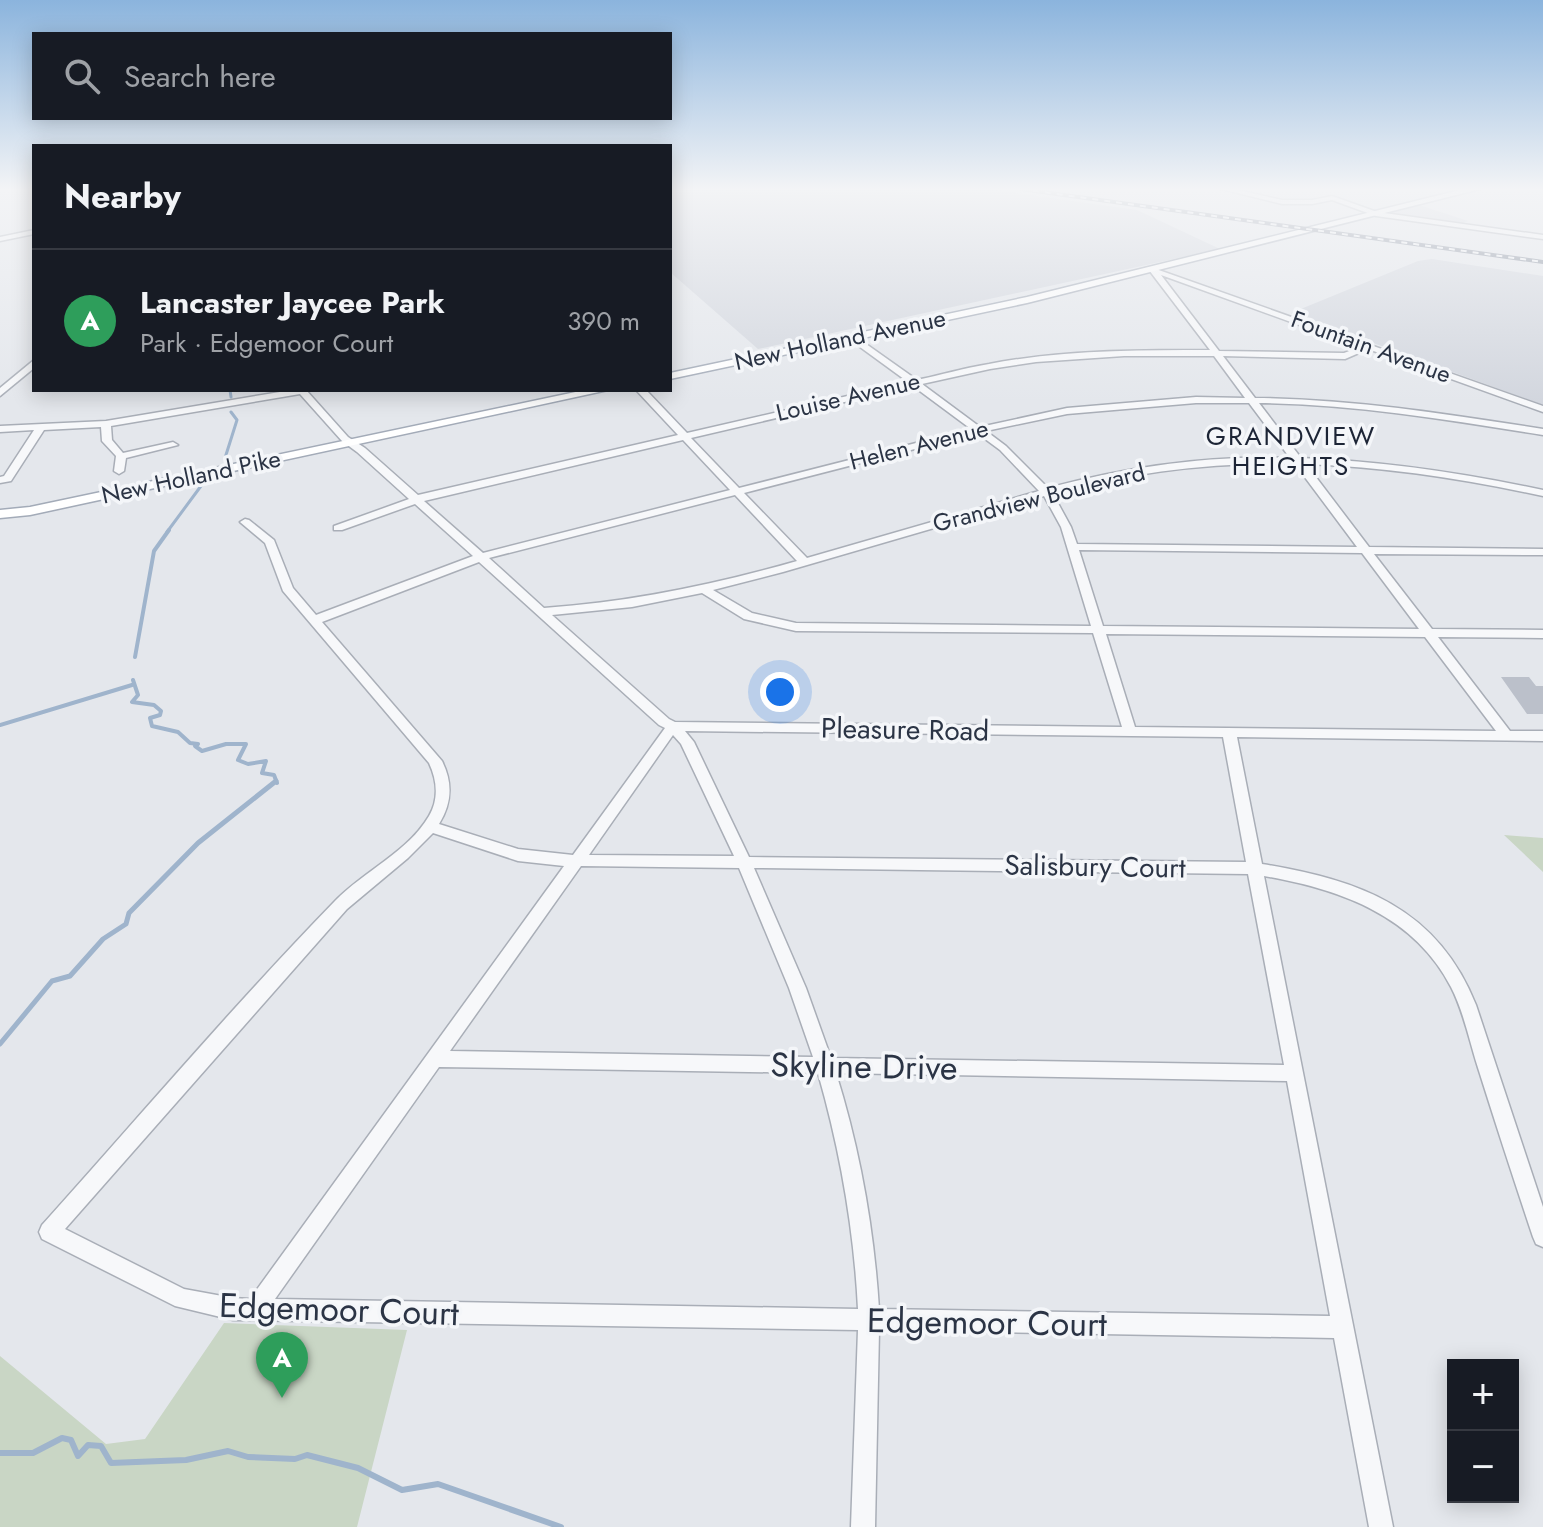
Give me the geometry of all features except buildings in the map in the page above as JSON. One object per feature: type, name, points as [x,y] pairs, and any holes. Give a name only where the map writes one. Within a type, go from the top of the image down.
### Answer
[{"type":"main road","name":"New Holland Avenue","points":[[672,376],[1192,260]]},
{"type":"main road","points":[[352,443],[593,392]]},
{"type":"main road","name":"New Holland Pike","points":[[0,514],[30,511],[352,443]]},
{"type":"main road","name":"New Holland Pike","points":[[0,521],[30,511]]},
{"type":"street","name":"Fountain Avenue","points":[[1153,270],[1543,409]]},
{"type":"street","points":[[1153,270],[1506,735]]},
{"type":"street","points":[[1163,286],[1190,282]]},
{"type":"street","points":[[852,337],[978,430],[1018,462],[1047,493],[1072,547],[1130,731]]},
{"type":"street","name":"Louise Avenue","points":[[338,528],[416,499],[914,382],[1038,359],[1212,350],[1345,356],[1368,346]]},
{"type":"street","points":[[0,393],[32,365]]},
{"type":"street","points":[[0,429],[106,424],[295,392]]},
{"type":"street","points":[[302,392],[352,443],[664,722],[673,726],[687,742],[809,1011],[826,1065],[856,1193],[869,1320],[863,1527]]},
{"type":"street","points":[[643,392],[803,561]]},
{"type":"street","name":"Helen Avenue","points":[[315,620],[481,557],[978,430],[1102,407],[1250,400],[1396,409],[1543,432]]},
{"type":"street","points":[[106,424],[107,441],[121,456]]},
{"type":"street","points":[[0,480],[7,479],[40,429]]},
{"type":"street","points":[[121,456],[173,445]]},
{"type":"street","points":[[119,471],[121,456]]},
{"type":"street","name":"Grandview Boulevard","points":[[542,612],[630,604],[703,589],[1102,478],[1180,465],[1297,461],[1418,470],[1543,493]]},
{"type":"street","name":"Edgemoor Court","points":[[245,522],[270,542],[284,584],[435,761],[444,789],[440,808],[430,827],[412,846],[348,897],[49,1232],[182,1299],[217,1308],[1342,1327]]},
{"type":"street","points":[[1072,547],[1543,552]]},
{"type":"street","points":[[703,589],[748,616],[783,626],[1543,634]]},
{"type":"street","points":[[255,1310],[673,726]]},
{"type":"street","name":"Pleasure Road","points":[[673,726],[1543,736]]},
{"type":"street","points":[[1229,732],[1381,1527]]},
{"type":"street","name":"Salisbury Court","points":[[430,827],[528,857],[577,861],[1254,868],[1308,876],[1363,895],[1403,920],[1447,965],[1468,1011],[1543,1237]]},
{"type":"street","name":"Skyline Drive","points":[[435,1059],[1293,1073]]},
{"type":"shaded area","points":[[672,260],[1168,260],[758,349],[672,274]]},
{"type":"shaded area","points":[[1440,260],[1543,276],[1543,405],[1291,313],[1418,261]]},
{"type":"green space","points":[[1504,835],[1543,838],[1543,872]]},
{"type":"green space","points":[[224,1323],[407,1330],[357,1527],[0,1527],[0,1356],[106,1444],[145,1439]]},
{"type":"waterway","points":[[230,392],[231,397]]},
{"type":"waterway","points":[[225,458],[237,420],[231,412]]},
{"type":"waterway","points":[[167,532],[201,486]]},
{"type":"waterway","points":[[135,657],[154,551],[169,530]]},
{"type":"waterway","points":[[133,680],[138,695],[132,702],[154,705],[161,711],[160,715],[150,718],[152,726],[178,732],[190,743],[198,744],[195,746],[202,751],[226,744],[246,744],[238,760],[248,764],[266,761],[262,773],[274,775],[277,783]]},
{"type":"waterway","points":[[0,725],[132,685]]},
{"type":"waterway","points":[[0,1044],[52,981],[70,976],[103,939],[126,924],[129,913],[198,843],[276,781]]},
{"type":"waterway","points":[[0,1453],[33,1453],[62,1438],[71,1440],[78,1456],[88,1445],[101,1446],[111,1463],[186,1460],[228,1451],[248,1457],[295,1459],[307,1455],[358,1468],[402,1490],[438,1484],[561,1527]]},
{"type":"railway","points":[[1531,260],[1543,262]]},
{"type":"place","name":"Lancaster Jaycee Park","points":[[282,1398]]},
{"type":"district","name":"GRANDVIEW HEIGHTS","points":[[1291,451]]}]
